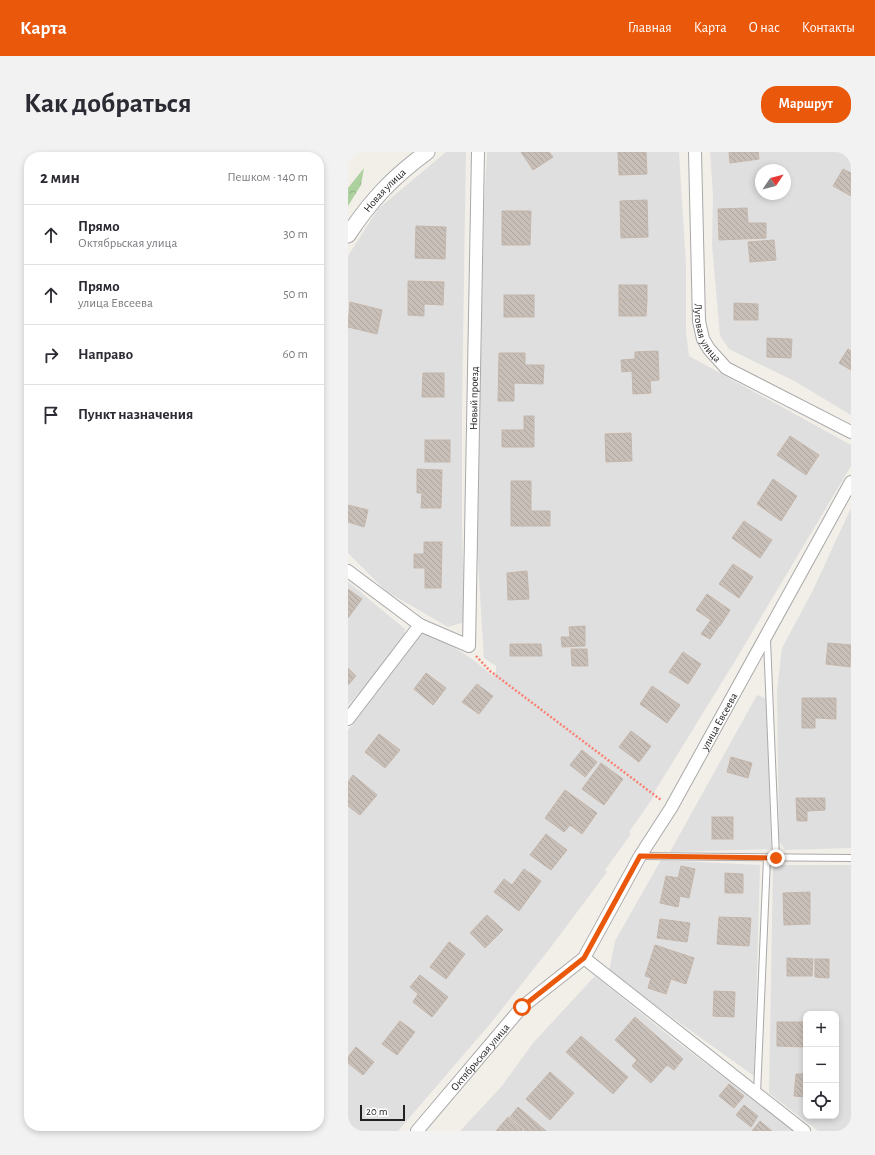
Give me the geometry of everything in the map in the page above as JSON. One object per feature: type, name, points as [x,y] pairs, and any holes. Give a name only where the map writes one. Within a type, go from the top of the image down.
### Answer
[{"type":"street","name":"Новая улица","points":[[348,235],[375,196],[404,169],[427,152]]},
{"type":"street","name":"Новый проезд","points":[[469,646],[478,152]]},
{"type":"street","name":"Луговая улица","points":[[695,152],[699,320],[703,339],[709,349],[729,371],[851,432]]},
{"type":"street","name":"улица Евсеева","points":[[584,958],[640,856],[671,808],[851,482]]},
{"type":"street","points":[[348,571],[420,625],[469,646]]},
{"type":"street","points":[[348,718],[420,625]]},
{"type":"street","points":[[584,958],[804,1131]]},
{"type":"street","name":"Октябрьская улица","points":[[417,1131],[522,1007],[584,958]]},
{"type":"lane","points":[[766,635],[776,858]]},
{"type":"lane","points":[[640,856],[851,858]]},
{"type":"lane","points":[[757,1095],[767,858]]},
{"type":"path","points":[[469,646],[490,671],[671,808]]},
{"type":"shaded area","points":[[446,152],[466,152],[462,406],[462,529],[465,622],[448,627],[386,591],[348,553],[348,256],[378,209]]},
{"type":"shaded area","points":[[487,152],[679,152],[686,265],[686,332],[689,356],[851,445],[851,466],[735,661],[655,791],[653,798],[629,832],[631,834],[605,870],[607,872],[551,947],[490,1024],[398,1131],[348,1131],[348,730],[425,629],[472,659],[493,676],[496,672],[496,666],[484,658],[477,547],[484,206]]},
{"type":"shaded area","points":[[710,152],[851,152],[851,415],[796,382],[729,349],[720,336],[712,245],[713,195]]},
{"type":"shaded area","points":[[851,508],[851,848],[785,850],[779,841],[777,691],[782,648],[813,590]]},
{"type":"shaded area","points":[[348,582],[405,629],[403,642],[348,705]]},
{"type":"shaded area","points":[[757,695],[767,699],[771,849],[670,852]]},
{"type":"shaded area","points":[[661,860],[760,865],[754,1076],[609,972],[615,941]]},
{"type":"shaded area","points":[[773,865],[851,865],[851,1131],[818,1131],[769,1093]]},
{"type":"shaded area","points":[[595,976],[672,1038],[795,1131],[460,1131],[501,1087],[533,1043]]},
{"type":"green space","points":[[364,168],[361,185],[348,206],[348,188]]},
{"type":"building","points":[[521,152],[549,152],[553,157],[533,170]]},
{"type":"building","points":[[618,152],[646,152],[647,174],[619,175]]},
{"type":"building","points":[[729,152],[758,152],[759,159],[730,163]]},
{"type":"building","points":[[843,169],[851,173],[851,196],[833,186]]},
{"type":"building","points":[[647,200],[648,237],[621,238],[620,201]]},
{"type":"building","points":[[747,208],[748,223],[766,223],[766,238],[719,240],[718,209]]},
{"type":"building","points":[[502,211],[531,211],[530,245],[502,245]]},
{"type":"building","points":[[416,226],[446,227],[445,259],[415,258]]},
{"type":"building","points":[[774,240],[776,260],[750,262],[748,242]]},
{"type":"building","points":[[408,281],[444,282],[443,305],[424,304],[424,316],[408,315]]},
{"type":"building","points":[[619,285],[647,285],[647,300],[619,300]]},
{"type":"building","points":[[504,295],[534,295],[534,317],[504,317]]},
{"type":"building","points":[[619,300],[647,300],[646,316],[619,316]]},
{"type":"building","points":[[350,302],[382,310],[377,334],[348,327]]},
{"type":"building","points":[[734,303],[758,304],[758,320],[734,320]]},
{"type":"building","points":[[767,338],[792,339],[791,358],[767,357]]},
{"type":"building","points":[[848,349],[851,351],[851,370],[839,363]]},
{"type":"building","points":[[658,351],[659,380],[650,381],[651,393],[633,394],[632,371],[622,372],[621,360],[635,359],[635,352]]},
{"type":"building","points":[[499,353],[525,353],[525,365],[544,365],[543,384],[514,383],[514,401],[498,401]]},
{"type":"building","points":[[423,373],[444,373],[444,397],[422,397]]},
{"type":"building","points":[[524,416],[534,416],[534,447],[502,447],[502,430],[524,430]]},
{"type":"building","points":[[631,433],[632,461],[606,462],[605,434]]},
{"type":"building","points":[[790,436],[819,455],[806,475],[777,455]]},
{"type":"building","points":[[425,440],[450,440],[450,462],[425,462]]},
{"type":"building","points":[[417,469],[442,470],[441,508],[421,508],[422,493],[417,493]]},
{"type":"building","points":[[773,479],[797,496],[781,521],[757,504]]},
{"type":"building","points":[[511,481],[531,481],[531,511],[550,511],[550,526],[511,526]]},
{"type":"building","points":[[348,505],[368,510],[364,527],[348,522]]},
{"type":"building","points":[[744,521],[772,540],[760,558],[732,538]]},
{"type":"building","points":[[424,542],[442,542],[441,588],[425,588],[425,568],[414,568],[414,554],[424,554]]},
{"type":"building","points":[[733,564],[753,577],[739,598],[719,584]]},
{"type":"building","points":[[527,571],[529,599],[508,600],[507,573]]},
{"type":"building","points":[[348,589],[362,599],[348,618]]},
{"type":"building","points":[[707,594],[730,610],[720,626],[696,610]]},
{"type":"building","points":[[711,620],[719,626],[710,639],[701,634]]},
{"type":"building","points":[[585,626],[585,646],[562,647],[561,637],[570,637],[569,627]]},
{"type":"building","points":[[828,643],[851,645],[850,667],[826,664]]},
{"type":"building","points":[[510,644],[541,644],[542,656],[510,656]]},
{"type":"building","points":[[571,649],[587,649],[588,666],[572,666]]},
{"type":"building","points":[[683,652],[701,664],[688,684],[669,672]]},
{"type":"building","points":[[348,668],[356,676],[348,685]]},
{"type":"building","points":[[426,673],[446,688],[433,705],[414,689]]},
{"type":"building","points":[[477,684],[493,696],[479,714],[462,702]]},
{"type":"building","points":[[652,686],[680,705],[667,723],[640,704]]},
{"type":"building","points":[[802,698],[836,698],[836,719],[815,718],[815,728],[802,728]]},
{"type":"building","points":[[631,731],[651,746],[639,762],[619,747]]},
{"type":"building","points":[[379,734],[400,750],[385,768],[365,752]]},
{"type":"building","points":[[582,750],[597,762],[585,777],[570,765]]},
{"type":"building","points":[[731,757],[752,763],[748,778],[727,772]]},
{"type":"building","points":[[601,763],[623,779],[604,805],[582,789]]},
{"type":"building","points":[[353,775],[377,795],[360,815],[348,806],[348,782]]},
{"type":"building","points":[[565,790],[597,813],[582,834],[570,825],[564,832],[545,818]]},
{"type":"building","points":[[796,798],[825,798],[825,810],[807,811],[807,821],[797,821]]},
{"type":"building","points":[[712,817],[733,817],[733,839],[712,839]]},
{"type":"building","points":[[546,834],[567,850],[551,870],[530,855]]},
{"type":"building","points":[[681,866],[695,869],[689,898],[680,896],[678,907],[660,903],[666,876],[678,878]]},
{"type":"building","points":[[524,869],[541,881],[519,911],[494,892],[504,879],[512,885]]},
{"type":"building","points":[[725,873],[743,874],[743,893],[725,893]]},
{"type":"building","points":[[810,892],[810,924],[784,925],[783,893]]},
{"type":"building","points":[[487,915],[503,930],[485,948],[470,933]]},
{"type":"building","points":[[719,917],[751,918],[749,946],[717,944]]},
{"type":"building","points":[[660,919],[690,923],[687,942],[657,938]]},
{"type":"building","points":[[449,942],[465,954],[446,979],[430,967]]},
{"type":"building","points":[[655,945],[694,958],[686,984],[671,979],[666,994],[648,988],[651,978],[645,976]]},
{"type":"building","points":[[787,958],[813,959],[812,976],[787,976]]},
{"type":"building","points":[[815,959],[829,959],[829,978],[815,977]]},
{"type":"building","points":[[420,975],[448,997],[432,1017],[413,1002],[418,994],[410,987]]},
{"type":"building","points":[[714,991],[735,992],[734,1017],[713,1016]]},
{"type":"building","points":[[635,1017],[683,1059],[674,1070],[667,1065],[651,1083],[632,1066],[637,1060],[615,1040]]},
{"type":"building","points":[[400,1021],[415,1032],[397,1055],[382,1044]]},
{"type":"building","points":[[777,1022],[803,1022],[803,1047],[777,1046]]},
{"type":"building","points":[[581,1036],[628,1077],[613,1094],[566,1052]]},
{"type":"building","points":[[356,1047],[374,1062],[363,1075],[348,1063],[348,1057]]},
{"type":"building","points":[[550,1072],[574,1093],[550,1120],[526,1099]]},
{"type":"building","points":[[796,1074],[803,1074],[803,1097],[794,1096]]},
{"type":"building","points":[[729,1084],[744,1096],[734,1108],[719,1096]]},
{"type":"building","points":[[744,1105],[758,1116],[751,1127],[736,1115]]},
{"type":"building","points":[[518,1107],[546,1131],[524,1131],[525,1130],[510,1117]]},
{"type":"building","points":[[508,1117],[523,1130],[496,1131]]},
{"type":"building","points":[[760,1121],[772,1131],[752,1131]]},
{"type":"route","points":[[522,1007],[584,958],[640,856],[776,858]]}]
